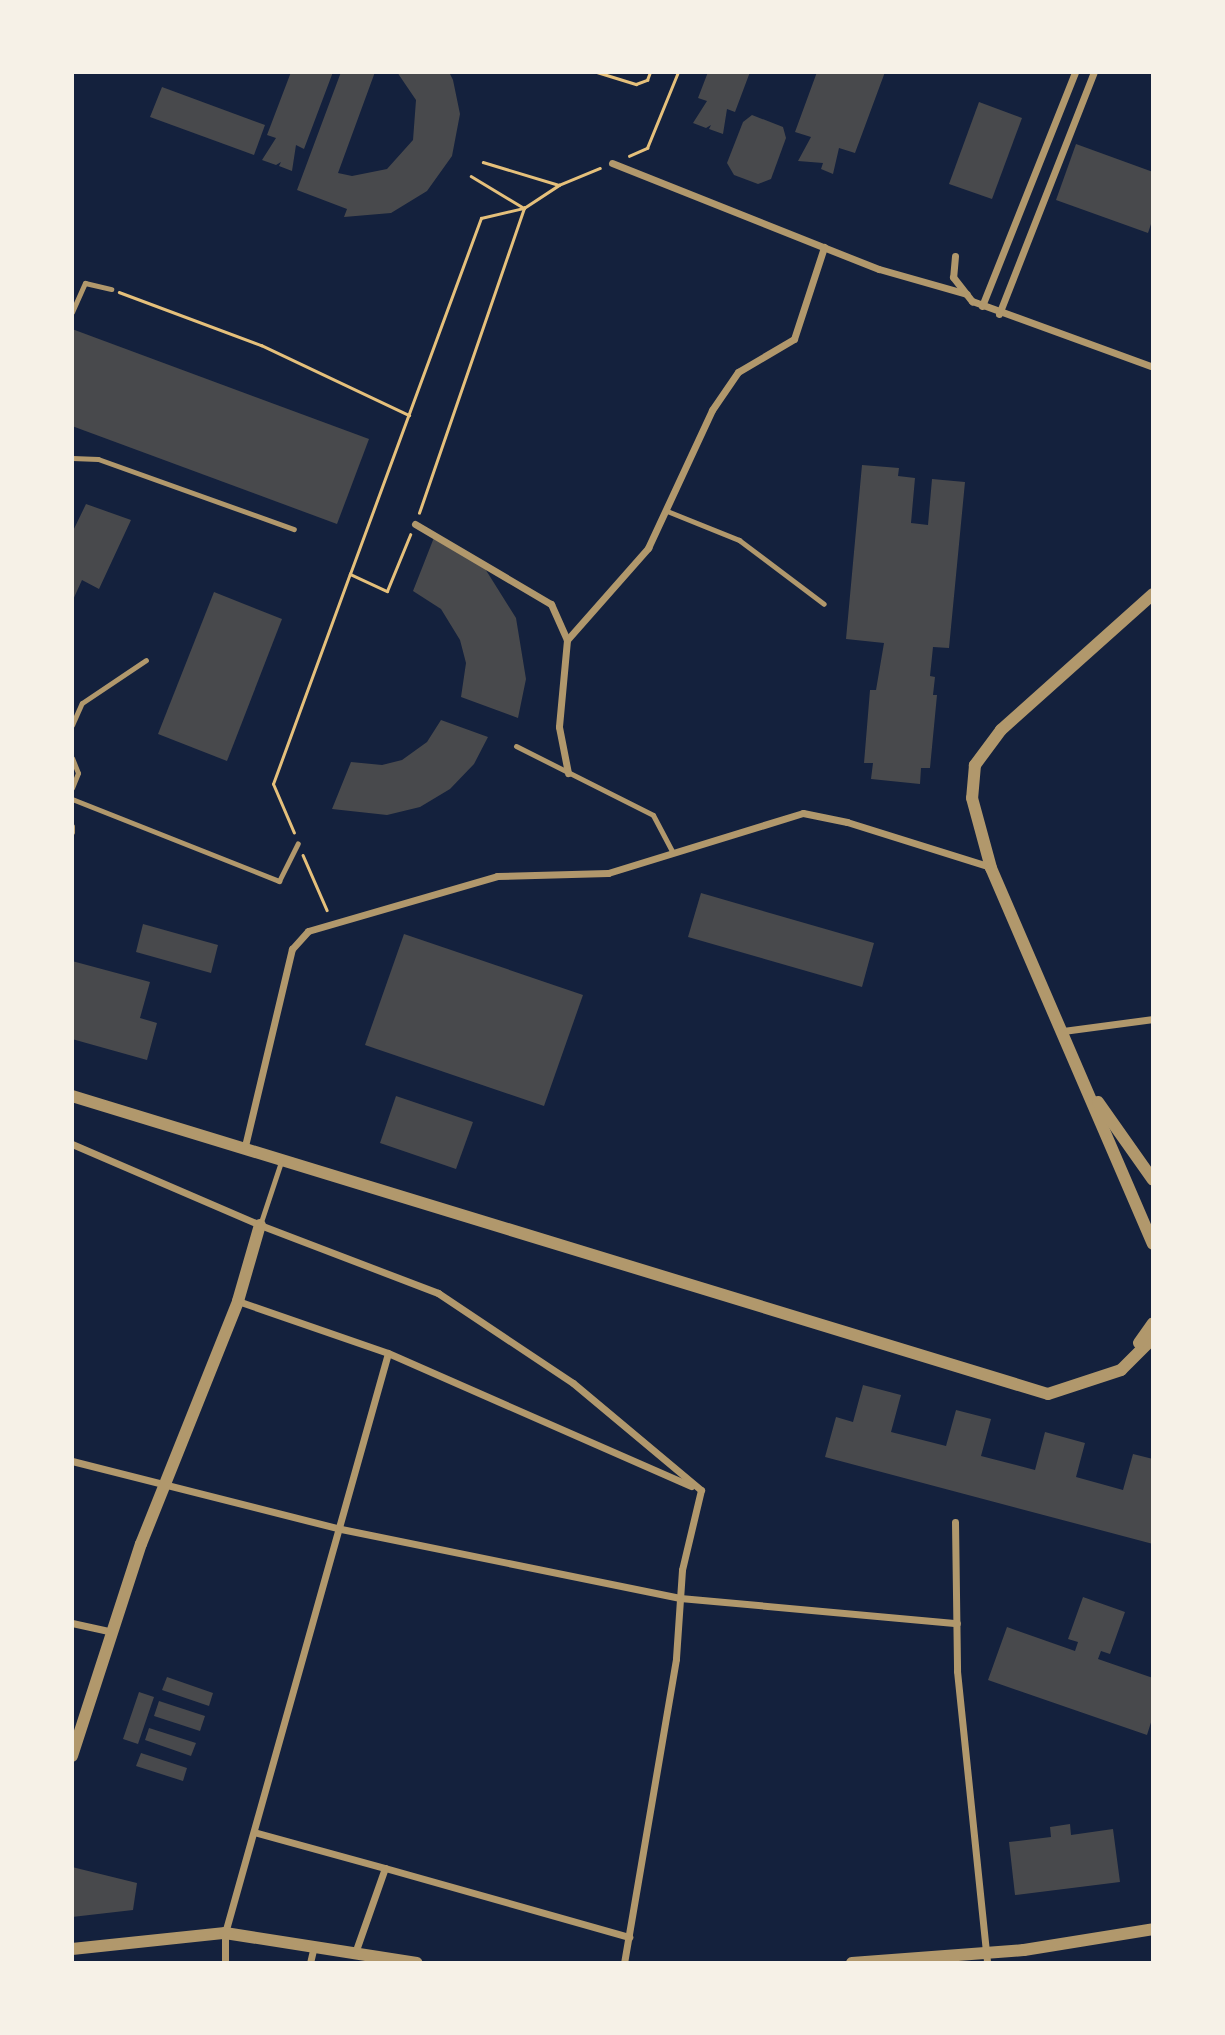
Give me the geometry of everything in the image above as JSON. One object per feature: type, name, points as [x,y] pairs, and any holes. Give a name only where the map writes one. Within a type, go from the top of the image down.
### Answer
[{"type":"street","points":[[982,306],[1075,72]]},
{"type":"street","points":[[999,314],[1094,72]]},
{"type":"street","points":[[612,163],[824,247],[967,294]]},
{"type":"street","points":[[567,640],[648,548],[712,410],[738,372],[794,339],[824,247]]},
{"type":"street","points":[[955,256],[953,277],[967,294],[982,306],[1153,367]]},
{"type":"street","points":[[415,524],[551,604],[567,640],[559,727],[568,772]]},
{"type":"street","points":[[1153,594],[1001,730],[975,765],[972,798],[991,868],[1153,1244]]},
{"type":"street","points":[[245,1146],[292,949],[307,931],[497,876],[598,874],[803,813],[991,868]]},
{"type":"street","points":[[1063,1031],[1153,1019]]},
{"type":"street","points":[[1084,1081],[1153,1180]]},
{"type":"street","points":[[72,1096],[245,1146],[1048,1394],[1121,1370],[1153,1338]]},
{"type":"street","points":[[72,1144],[260,1226],[438,1293],[573,1383],[701,1490]]},
{"type":"street","points":[[72,1756],[162,1487],[238,1301],[260,1226]]},
{"type":"street","points":[[238,1301],[388,1353],[701,1490]]},
{"type":"street","points":[[1121,1370],[1153,1323]]},
{"type":"street","points":[[225,1963],[225,1933],[341,1529],[388,1353]]},
{"type":"street","points":[[72,1461],[162,1487],[341,1529],[680,1598],[957,1623]]},
{"type":"street","points":[[624,1963],[677,1659],[682,1570],[701,1490]]},
{"type":"street","points":[[955,1522],[957,1671],[986,1959]]},
{"type":"street","points":[[72,1623],[113,1632]]},
{"type":"street","points":[[254,1832],[629,1937]]},
{"type":"street","points":[[355,1953],[385,1868]]},
{"type":"street","points":[[852,1963],[986,1959],[1153,1929]]},
{"type":"street","points":[[72,1949],[225,1933],[417,1963]]},
{"type":"street","points":[[310,1963],[314,1946]]},
{"type":"lane","points":[[72,312],[85,284],[111,289]]},
{"type":"lane","points":[[72,458],[98,459],[294,529]]},
{"type":"lane","points":[[667,511],[739,540],[824,604]]},
{"type":"lane","points":[[72,725],[82,703],[146,660]]},
{"type":"lane","points":[[516,746],[653,816],[673,853]]},
{"type":"lane","points":[[72,758],[78,773],[72,788]]},
{"type":"lane","points":[[72,799],[279,881],[298,843]]},
{"type":"lane","points":[[72,826],[72,832]]},
{"type":"lane","points":[[260,1226],[282,1159]]},
{"type":"path","points":[[597,72],[636,84],[647,79],[650,72]]},
{"type":"path","points":[[327,909],[272,784],[481,218],[495,219],[524,208],[559,185],[646,148],[678,72]]},
{"type":"path","points":[[483,163],[559,185]]},
{"type":"path","points":[[471,177],[524,208]]},
{"type":"path","points":[[350,574],[387,591],[415,524],[524,208]]},
{"type":"path","points":[[111,289],[261,345],[409,415]]},
{"type":"building","points":[[291,72],[333,72],[304,149],[296,145],[292,171],[279,166],[281,162],[276,165],[262,160],[276,138],[267,135]]},
{"type":"building","points":[[341,72],[375,72],[338,173],[352,176],[387,169],[413,140],[416,100],[397,72],[449,72],[453,80],[460,114],[452,156],[427,191],[391,213],[344,217],[347,209],[297,190]]},
{"type":"building","points":[[708,72],[750,72],[735,112],[727,109],[723,134],[709,129],[711,125],[706,128],[693,123],[707,101],[698,98]]},
{"type":"building","points":[[817,72],[885,72],[855,153],[839,148],[833,174],[821,169],[823,163],[798,161],[811,137],[795,132]]},
{"type":"building","points":[[162,87],[265,125],[254,155],[150,117]]},
{"type":"building","points":[[979,102],[1022,118],[992,199],[949,184]]},
{"type":"building","points":[[752,115],[783,127],[786,138],[771,179],[758,184],[734,175],[727,163],[743,122]]},
{"type":"building","points":[[1076,144],[1153,172],[1153,218],[1148,233],[1056,200]]},
{"type":"building","points":[[72,329],[369,439],[337,524],[72,426]]},
{"type":"building","points":[[862,465],[899,468],[898,476],[915,478],[911,523],[928,525],[932,479],[965,482],[949,648],[933,647],[930,676],[935,677],[933,695],[937,695],[930,768],[921,768],[920,784],[871,779],[873,763],[864,763],[870,690],[876,690],[884,643],[846,639]]},
{"type":"building","points":[[86,504],[131,520],[99,589],[82,580],[72,602],[72,533]]},
{"type":"building","points":[[435,535],[484,567],[516,618],[526,679],[518,718],[461,697],[466,663],[460,640],[441,609],[413,591]]},
{"type":"building","points":[[214,592],[282,619],[227,761],[158,734]]},
{"type":"building","points":[[441,720],[488,737],[474,764],[450,789],[420,807],[387,815],[332,809],[351,762],[382,765],[402,760],[427,742]]},
{"type":"building","points":[[701,893],[874,943],[862,987],[688,937]]},
{"type":"building","points":[[143,924],[218,945],[211,973],[136,952]]},
{"type":"building","points":[[404,934],[583,995],[544,1106],[365,1045]]},
{"type":"building","points":[[72,961],[150,982],[140,1018],[157,1023],[147,1060],[72,1039]]},
{"type":"building","points":[[396,1096],[473,1122],[456,1169],[380,1143]]},
{"type":"building","points":[[863,1385],[901,1395],[891,1432],[946,1446],[956,1410],[991,1419],[981,1456],[1035,1470],[1045,1432],[1085,1443],[1076,1477],[1123,1490],[1133,1454],[1153,1459],[1153,1544],[825,1457],[836,1417],[853,1422]]},
{"type":"building","points":[[1083,1597],[1125,1612],[1110,1654],[1101,1651],[1098,1659],[1153,1678],[1153,1716],[1147,1735],[988,1680],[1007,1627],[1075,1651],[1078,1642],[1068,1639]]},
{"type":"building","points":[[167,1677],[213,1693],[209,1706],[162,1690]]},
{"type":"building","points":[[139,1692],[154,1697],[138,1744],[123,1739]]},
{"type":"building","points":[[159,1701],[205,1716],[200,1731],[154,1716]]},
{"type":"building","points":[[149,1728],[196,1743],[191,1756],[145,1740]]},
{"type":"building","points":[[141,1753],[187,1768],[183,1781],[136,1766]]},
{"type":"building","points":[[1070,1824],[1071,1835],[1113,1829],[1120,1882],[1015,1895],[1009,1842],[1051,1837],[1050,1827]]},
{"type":"building","points":[[72,1867],[137,1883],[133,1910],[72,1917]]}]
